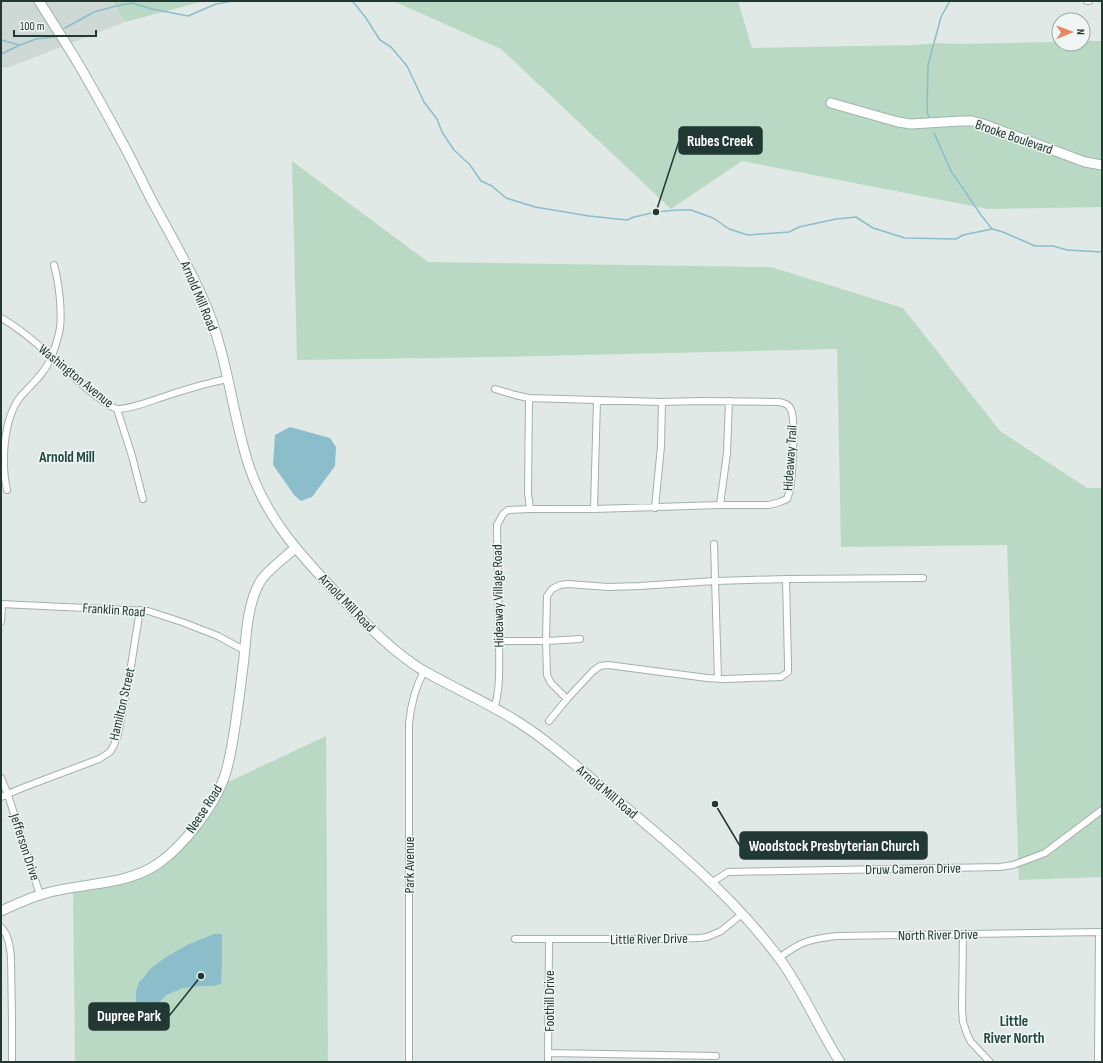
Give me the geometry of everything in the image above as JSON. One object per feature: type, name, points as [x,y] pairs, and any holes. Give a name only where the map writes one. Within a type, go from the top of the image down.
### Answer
[{"type":"main road","name":"Arnold Mill Road","points":[[39,1],[78,63],[130,156],[142,182],[193,276],[210,315],[228,379],[243,447],[254,480],[259,492],[280,529],[295,548],[375,633],[404,658],[424,671],[528,728],[651,828],[712,883],[742,914],[779,958],[793,979],[830,1048],[840,1062]]},
{"type":"main road","name":"Brooke Boulevard","points":[[831,103],[898,122],[911,124],[960,121],[978,123],[1085,162],[1102,165]]},
{"type":"main road","name":"Neese Road","points":[[1,911],[40,894],[127,878],[140,874],[159,863],[173,851],[189,833],[214,799],[222,784],[225,774],[230,755],[252,602],[261,580],[295,548]]},
{"type":"street","points":[[7,490],[4,473],[4,451],[12,412],[14,406],[46,367],[60,329],[59,293],[54,264]]},
{"type":"street","name":"Washington Avenue","points":[[1,318],[42,348],[67,372],[98,397],[117,409],[135,406],[216,381],[228,379]]},
{"type":"street","name":"Hideaway Trail","points":[[495,389],[529,398],[662,402],[779,402],[786,404],[791,408],[793,415],[790,490],[787,499],[780,502],[769,505],[530,509]]},
{"type":"street","points":[[529,398],[528,493],[530,509]]},
{"type":"street","points":[[594,509],[597,400]]},
{"type":"street","points":[[720,505],[727,453],[729,401]]},
{"type":"street","points":[[655,508],[662,446],[662,402]]},
{"type":"street","points":[[117,409],[132,456],[143,499]]},
{"type":"street","name":"Hideaway Village Road","points":[[494,708],[498,694],[499,641],[497,525],[503,514],[508,510],[530,509]]},
{"type":"street","points":[[714,544],[718,679]]},
{"type":"street","points":[[567,699],[551,683],[547,675],[547,596],[552,589],[560,585],[568,584],[608,587],[715,581],[923,578]]},
{"type":"street","points":[[549,722],[567,699],[593,671],[600,666],[608,665],[718,679],[781,677],[788,672],[786,579]]},
{"type":"street","points":[[1,604],[1,622]]},
{"type":"street","name":"Franklin Road","points":[[1,604],[140,610],[182,622],[218,636],[240,648],[245,648]]},
{"type":"street","name":"Hamilton Street","points":[[1,797],[28,785],[99,759],[110,752],[118,734],[140,610]]},
{"type":"street","points":[[499,641],[580,639]]},
{"type":"street","name":"Park Avenue","points":[[409,1062],[410,712],[413,696],[424,671]]},
{"type":"street","name":"Jefferson Drive","points":[[1,778],[8,795],[40,894]]},
{"type":"street","name":"Druw Cameron Drive","points":[[712,883],[728,872],[1000,867],[1013,865],[1045,853],[1102,810]]},
{"type":"street","name":"Little River Drive","points":[[515,939],[658,940],[700,938],[721,931],[742,914]]},
{"type":"street","points":[[1,927],[10,943],[12,1062]]},
{"type":"street","points":[[1098,1062],[1100,932]]},
{"type":"street","name":"North River Drive","points":[[779,958],[791,948],[801,943],[809,940],[837,936],[1100,932]]},
{"type":"street","points":[[963,934],[963,1022],[971,1042],[990,1062]]},
{"type":"street","name":"Foothill Drive","points":[[548,1062],[549,940]]},
{"type":"street","points":[[548,1053],[716,1056]]},
{"type":"shaded area","points":[[1,1],[113,1],[125,22],[7,68],[1,67]]},
{"type":"green space","points":[[113,1],[204,1],[125,22]]},
{"type":"green space","points":[[393,1],[738,1],[752,48],[915,45],[937,43],[1051,42],[1051,52],[1091,52],[1091,41],[1102,41],[1102,207],[988,209],[742,161],[671,209],[501,49]]},
{"type":"green space","points":[[292,161],[428,262],[771,267],[903,308],[1000,431],[1087,488],[1102,488],[1102,877],[1019,880],[1007,545],[841,547],[837,349],[297,360]]},
{"type":"green space","points":[[326,736],[328,1062],[75,1062],[73,890],[157,868],[226,783]]},
{"type":"water","points":[[290,427],[330,438],[336,447],[335,466],[312,497],[301,501],[295,496],[273,465],[275,435]]},
{"type":"water","points":[[214,934],[222,934],[221,984],[183,988],[166,995],[159,1003],[150,1008],[136,1002],[136,991],[139,982],[149,970],[166,957],[187,945]]},
{"type":"waterway","points":[[65,28],[94,12],[132,3],[152,9],[188,16],[216,4],[233,1]]},
{"type":"waterway","points":[[351,1],[366,18],[380,40],[391,47],[407,66],[424,102],[437,119],[442,132],[454,150],[470,165],[481,181],[492,186],[506,198],[535,207],[589,216],[627,220],[656,212],[691,210],[713,218],[729,229],[748,235],[789,232],[799,227],[836,219],[856,217],[873,228],[905,238],[956,239],[963,235],[992,229],[1003,232],[1035,246],[1053,246],[1067,250],[1102,252]]},
{"type":"waterway","points":[[929,117],[927,112],[928,65],[941,17],[950,1]]},
{"type":"waterway","points":[[1,54],[36,39],[54,37]]},
{"type":"waterway","points":[[1,40],[20,45]]},
{"type":"waterway","points":[[934,133],[951,171],[992,229]]},
{"type":"place","name":"Rubes Creek","points":[[656,212]]},
{"type":"place","name":"Woodstock Presbyterian Church","points":[[715,804]]},
{"type":"place","name":"Dupree Park","points":[[201,976]]},
{"type":"district","name":"Arnold Mill","points":[[67,457]]},
{"type":"district","name":"Little River North","points":[[1014,1030]]}]
